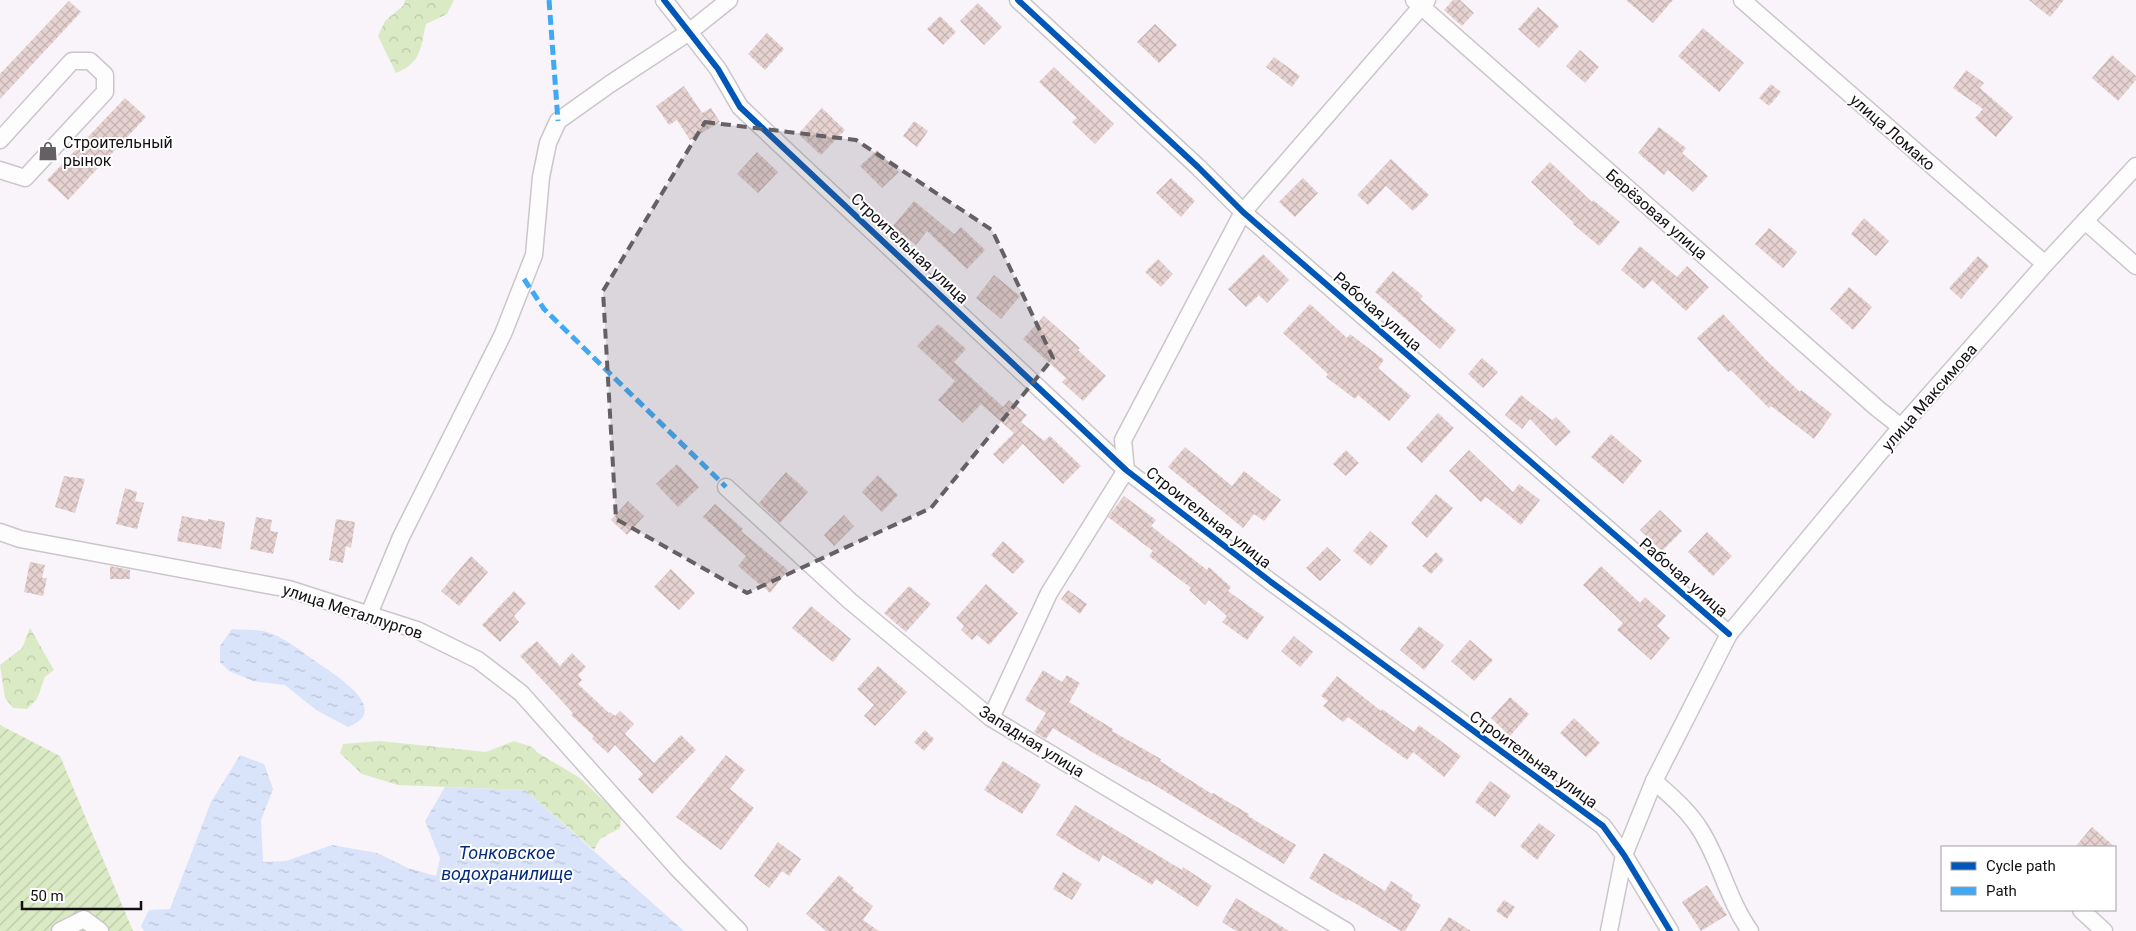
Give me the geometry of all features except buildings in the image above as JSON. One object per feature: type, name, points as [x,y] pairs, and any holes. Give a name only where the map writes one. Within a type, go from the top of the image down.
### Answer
[{"type":"street","name":"Строительная улица","points":[[664,0],[718,69],[740,107],[1126,470],[1270,582],[1603,826],[1624,855],[1670,931]]},
{"type":"street","points":[[369,614],[401,537],[503,334],[534,255],[541,177],[548,143],[558,121],[689,32],[729,0]]},
{"type":"street","name":"Рабочая улица","points":[[1018,0],[1191,160],[1243,212],[1728,634]]},
{"type":"street","name":"улица Ломако","points":[[1742,0],[2045,264]]},
{"type":"street","points":[[991,718],[1049,593],[1126,470],[1123,440],[1243,212],[1421,2]]},
{"type":"street","name":"Берёзовая улица","points":[[1421,2],[1863,396],[1901,427]]},
{"type":"street","points":[[0,140],[72,61],[90,61],[105,75],[105,92],[25,178],[0,170]]},
{"type":"street","name":"улица Максимова","points":[[1609,931],[1624,855],[1654,781],[1728,634],[1901,427],[2045,264],[2136,166]]},
{"type":"street","points":[[2084,221],[2136,266]]},
{"type":"street","name":"Западная улица","points":[[726,488],[850,601],[991,718],[1346,931]]},
{"type":"street","name":"улица Металлургов","points":[[0,532],[20,538],[289,589],[417,630],[478,660],[521,693],[678,869],[739,931]]},
{"type":"street","points":[[1654,781],[1690,814],[1702,832],[1733,903],[1750,931]]},
{"type":"street","points":[[2082,911],[2104,931]]},
{"type":"street","points":[[60,931],[84,919],[100,931]]},
{"type":"highlighted area","points":[[705,122],[856,140],[992,230],[1053,358],[931,508],[747,593],[616,519],[603,291]]},
{"type":"green space","points":[[405,0],[454,0],[447,14],[426,24],[421,48],[415,59],[405,69],[396,73],[378,36],[385,21],[404,5]]},
{"type":"green space","points":[[30,628],[54,670],[45,677],[37,699],[27,709],[13,708],[5,698],[0,665],[22,648]]},
{"type":"green space","points":[[0,725],[60,756],[133,931],[0,931]]},
{"type":"green space","points":[[380,741],[486,752],[514,741],[532,747],[538,753],[580,778],[621,817],[620,828],[600,839],[594,850],[525,790],[398,785],[362,774],[340,753],[343,744]]},
{"type":"water","points":[[232,629],[271,633],[292,645],[348,685],[357,694],[363,703],[365,712],[360,720],[348,727],[316,710],[285,685],[253,681],[229,671],[220,662],[220,646]]},
{"type":"water","name":"Тонковское водохранилище","points":[[240,755],[264,764],[273,789],[261,820],[263,862],[286,861],[332,845],[377,853],[408,868],[436,876],[440,858],[425,821],[445,787],[525,790],[684,931],[144,931],[141,926],[149,910],[170,909],[211,802]]},
{"type":"marked path","points":[[549,0],[558,121]]},
{"type":"marked path","points":[[524,279],[544,309],[726,487]]},
{"type":"cycle path","points":[[664,0],[718,69],[740,107],[1126,470],[1271,582],[1603,826],[1624,855],[1670,931]]},
{"type":"cycle path","points":[[1018,0],[1198,167],[1243,212],[1729,634]]},
{"type":"place","name":"Строительный рынок","points":[[48,151]]}]
